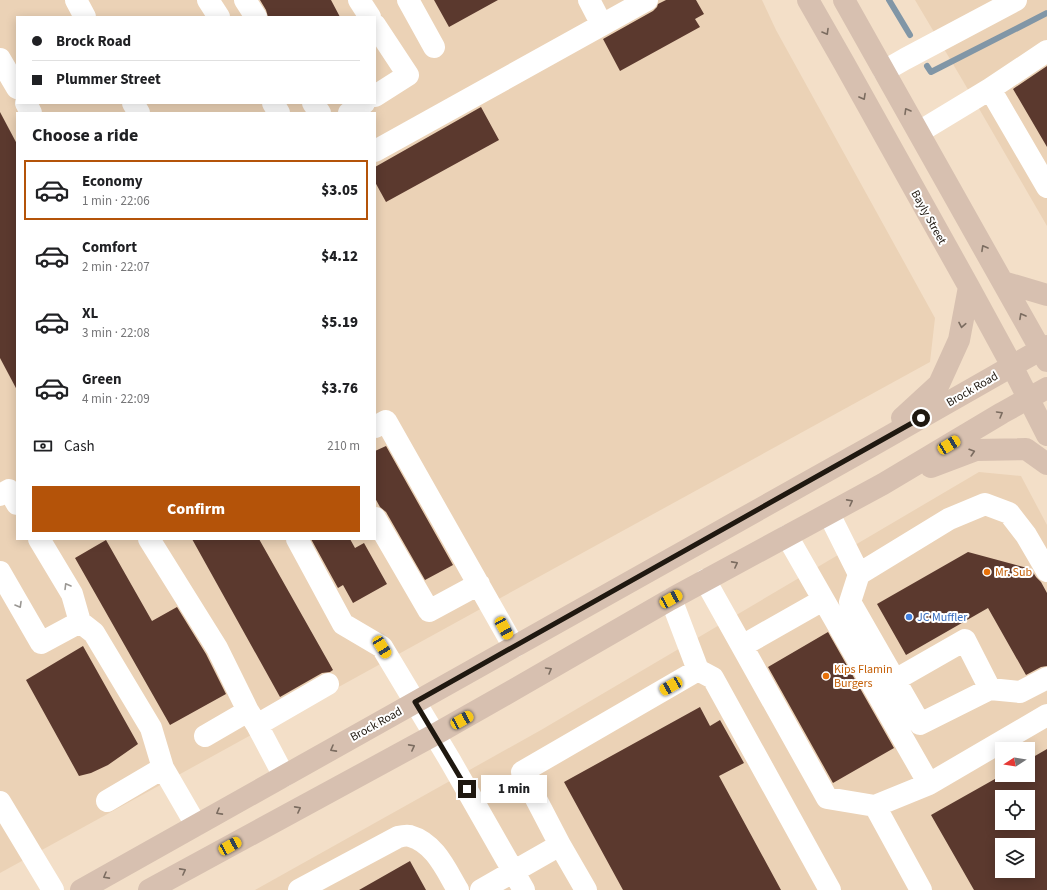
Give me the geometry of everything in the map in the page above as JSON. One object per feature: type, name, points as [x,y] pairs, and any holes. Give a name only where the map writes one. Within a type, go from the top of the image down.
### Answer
[{"type":"main road","name":"Bayly Street","points":[[808,0],[969,287],[1012,366],[1047,435]]},
{"type":"main road","points":[[844,0],[1003,282],[1045,352]]},
{"type":"main road","points":[[1003,282],[1047,295]]},
{"type":"main road","points":[[870,447],[939,384],[959,340],[969,287]]},
{"type":"main road","name":"Brock Road","points":[[81,890],[1012,366],[1045,352]]},
{"type":"main road","points":[[160,887],[434,735],[705,580],[883,484],[1047,388]]},
{"type":"main road","points":[[883,484],[976,450],[1026,449],[1047,464]]},
{"type":"street","points":[[76,0],[84,16]]},
{"type":"street","points":[[208,0],[218,16]]},
{"type":"street","points":[[245,0],[255,16]]},
{"type":"street","points":[[359,0],[369,16]]},
{"type":"street","points":[[408,0],[434,47]]},
{"type":"street","points":[[589,0],[602,24]]},
{"type":"street","points":[[376,150],[647,0]]},
{"type":"street","points":[[884,71],[1016,0]]},
{"type":"street","points":[[376,27],[408,76],[376,95]]},
{"type":"street","points":[[919,132],[990,89],[1047,51]]},
{"type":"street","points":[[0,60],[16,86]]},
{"type":"street","points":[[990,89],[1047,187]]},
{"type":"street","points":[[350,112],[362,104]]},
{"type":"street","points":[[376,427],[386,421],[514,647]]},
{"type":"street","points":[[0,495],[9,490],[16,502]]},
{"type":"street","points":[[1047,571],[1026,535],[1009,513],[985,504],[949,519],[859,574],[850,602],[920,724],[990,690],[1020,692],[1047,678]]},
{"type":"street","points":[[828,514],[859,574]]},
{"type":"street","points":[[376,520],[429,611],[479,584]]},
{"type":"street","points":[[787,536],[929,784]]},
{"type":"street","points":[[40,540],[72,594],[80,622],[94,633],[151,728],[163,768],[196,826]]},
{"type":"street","points":[[149,540],[217,648],[284,776]]},
{"type":"street","points":[[298,540],[343,624],[382,647],[451,762],[519,881]]},
{"type":"street","points":[[0,572],[41,643],[80,622]]},
{"type":"street","points":[[705,580],[827,798],[875,806],[929,784],[1047,715]]},
{"type":"street","points":[[671,599],[698,670],[713,678],[830,890]]},
{"type":"street","points":[[742,646],[823,600]]},
{"type":"street","points":[[895,680],[965,640],[990,690]]},
{"type":"street","points":[[586,890],[522,772],[698,670]]},
{"type":"street","points":[[205,736],[253,718],[328,684]]},
{"type":"street","points":[[107,801],[163,768]]},
{"type":"street","points":[[0,802],[53,890]]},
{"type":"street","points":[[875,806],[921,890]]},
{"type":"street","points":[[299,890],[398,837],[409,836],[422,841],[434,852],[458,890]]},
{"type":"street","points":[[481,890],[519,881],[560,844]]},
{"type":"shaded area","points":[[0,0],[762,0],[776,30],[935,318],[930,362],[0,873]]},
{"type":"shaded area","points":[[915,0],[1047,0],[1047,226],[963,81]]},
{"type":"shaded area","points":[[979,472],[1021,476],[1047,525],[1047,890],[255,890],[541,730]]},
{"type":"building","points":[[260,0],[331,0],[339,16],[268,16]]},
{"type":"building","points":[[434,0],[498,0],[449,27]]},
{"type":"building","points":[[666,0],[696,0],[704,14],[695,19],[700,27],[620,71],[603,39],[653,11],[658,4]]},
{"type":"building","points":[[1047,66],[1047,147],[1013,89]]},
{"type":"building","points":[[481,107],[499,140],[386,202],[376,184],[376,166]]},
{"type":"building","points":[[0,112],[16,142],[16,388],[0,358]]},
{"type":"building","points":[[386,446],[453,565],[425,580],[386,512],[380,507],[376,500],[376,451]]},
{"type":"building","points":[[106,540],[152,621],[177,607],[206,654],[226,694],[170,725],[75,558]]},
{"type":"building","points":[[193,540],[260,540],[333,670],[322,673],[280,697]]},
{"type":"building","points":[[312,540],[351,540],[355,548],[364,543],[387,584],[353,603],[343,585],[338,588]]},
{"type":"building","points":[[968,552],[1031,569],[1041,582],[1047,593],[1047,666],[1041,667],[1026,675],[988,608],[906,655],[877,604]]},
{"type":"building","points":[[828,632],[894,748],[833,783],[768,667]]},
{"type":"building","points":[[83,646],[138,744],[108,765],[91,773],[79,776],[26,680]]},
{"type":"building","points":[[700,707],[710,726],[720,720],[744,763],[719,776],[781,890],[623,890],[564,782]]},
{"type":"building","points":[[1047,749],[1047,890],[974,890],[931,815],[995,779],[995,782],[1035,782],[1035,756]]},
{"type":"building","points":[[410,861],[426,890],[359,890]]},
{"type":"waterway","points":[[889,0],[910,35]]},
{"type":"waterway","points":[[927,66],[931,72],[1047,13]]},
{"type":"place","name":"Mr. Sub","points":[[987,572]]},
{"type":"place","name":"JC Muffler","points":[[909,617]]},
{"type":"place","name":"Kips Flamin Burgers","points":[[826,676]]},
{"type":"route","points":[[467,789],[415,702],[921,418]]}]
